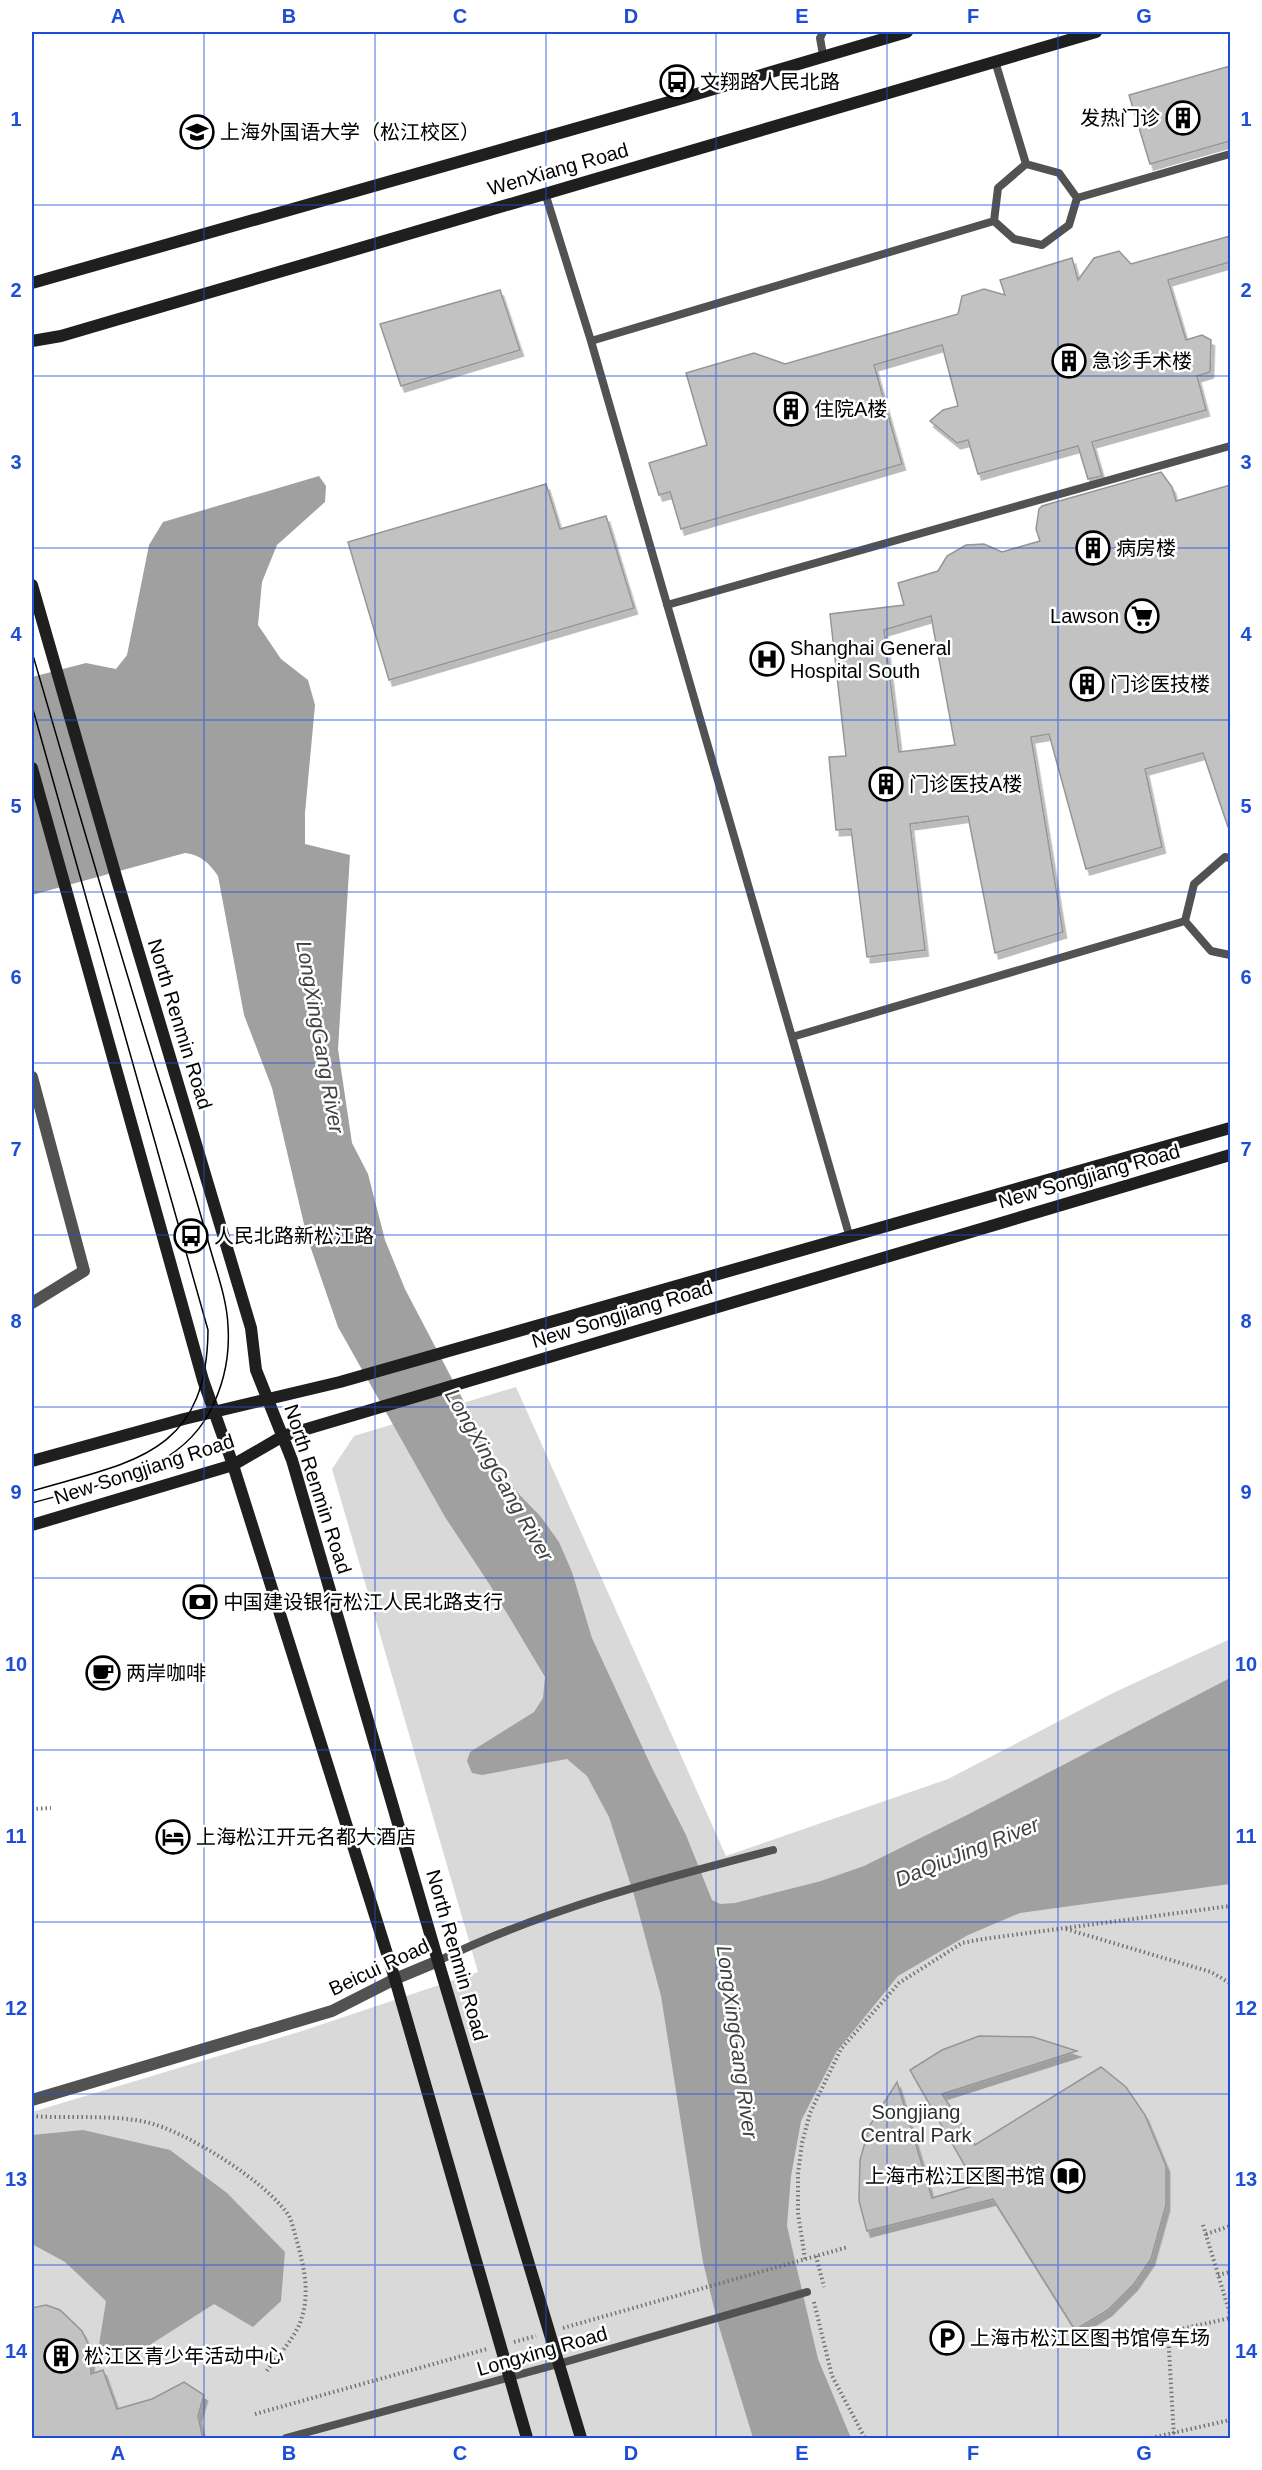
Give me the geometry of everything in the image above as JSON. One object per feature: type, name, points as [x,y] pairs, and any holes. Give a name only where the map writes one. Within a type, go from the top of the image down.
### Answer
[{"type":"main road","name":"WenXiang Road","points":[[32,283],[907,32]]},
{"type":"main road","name":"WenXiang Road","points":[[32,341],[61,336],[1096,32]]},
{"type":"main road","name":"North Renmin Road","points":[[32,585],[117,880],[251,1328],[256,1370],[292,1460],[580,2439]]},
{"type":"main road","points":[[32,768],[195,1354],[233,1466],[395,1979],[527,2439]]},
{"type":"main road","name":"New Songjiang Road","points":[[32,1461],[214,1412],[363,1376],[1230,1128]]},
{"type":"main road","name":"New Songjiang Road","points":[[32,1525],[233,1466],[283,1436],[1230,1155]]},
{"type":"street","points":[[32,1077],[84,1271],[32,1303]]},
{"type":"street","name":"Beicui Road","points":[[32,2100],[332,2011],[395,1979],[438,1961]]},
{"type":"lane","points":[[822,32],[820,38],[823,55]]},
{"type":"lane","points":[[995,61],[1026,164]]},
{"type":"lane","points":[[1077,198],[1230,154]]},
{"type":"lane","points":[[1026,164],[1059,173],[1077,198]]},
{"type":"lane","points":[[994,221],[998,188],[1026,164]]},
{"type":"lane","points":[[545,194],[591,341],[850,1238]]},
{"type":"lane","points":[[994,221],[1014,240],[1042,245],[1069,225],[1077,198]]},
{"type":"lane","points":[[591,341],[994,221]]},
{"type":"lane","points":[[667,605],[1230,446]]},
{"type":"lane","points":[[1185,921],[1194,884],[1225,856],[1230,858]]},
{"type":"lane","points":[[792,1037],[1185,921]]},
{"type":"lane","points":[[1185,921],[1211,951],[1230,955]]},
{"type":"lane","name":"Beicui Road","points":[[438,1961],[489,1936],[720,1863],[773,1850]]},
{"type":"lane","name":"Longxing Road","points":[[286,2439],[807,2292]]},
{"type":"path","points":[[32,1809],[51,1808]]},
{"type":"path","points":[[806,2259],[798,2213],[798,2174],[802,2143],[810,2113],[841,2049],[899,1983],[962,1944],[1230,1906]]},
{"type":"path","points":[[1064,1928],[1211,1972],[1230,1983]]},
{"type":"path","points":[[32,2116],[67,2119],[110,2117],[148,2122],[194,2142],[266,2190],[290,2217],[306,2273],[305,2299],[299,2324],[266,2372]]},
{"type":"path","points":[[1174,2436],[1168,2332],[1230,2316],[1203,2225]]},
{"type":"path","points":[[1206,2234],[1230,2226]]},
{"type":"path","points":[[255,2414],[848,2247]]},
{"type":"path","points":[[816,2256],[824,2287]]},
{"type":"path","points":[[1218,2275],[1230,2272]]},
{"type":"path","points":[[814,2301],[832,2376],[865,2439]]},
{"type":"path","points":[[1152,2439],[1174,2436],[1230,2420]]},
{"type":"green space","name":"Songjiang Central Park","points":[[516,1387],[726,1856],[948,1779],[1115,1692],[1230,1639],[1230,2438],[32,2438],[32,2112],[302,2031],[478,1972],[332,1469],[354,1436]]},
{"type":"water","points":[[319,476],[326,486],[325,502],[277,545],[262,582],[258,625],[281,659],[308,680],[315,705],[305,813],[305,844],[350,855],[338,1049],[352,1143],[368,1174],[385,1240],[405,1289],[495,1461],[515,1490],[541,1517],[559,1542],[572,1572],[592,1638],[652,1768],[686,1835],[712,1900],[720,1904],[735,1903],[821,1881],[864,1866],[1230,1678],[1230,1884],[1020,1913],[968,1935],[898,1976],[837,2051],[801,2121],[791,2176],[787,2226],[818,2359],[851,2438],[753,2438],[717,2320],[703,2262],[661,1996],[634,1895],[609,1817],[587,1776],[567,1759],[482,1775],[472,1773],[467,1761],[470,1752],[534,1712],[543,1698],[545,1677],[490,1585],[445,1517],[338,1327],[307,1237],[272,1088],[244,1015],[218,876],[204,860],[185,853],[32,895],[32,677],[86,663],[116,669],[127,655],[149,545],[163,522]]},
{"type":"water","points":[[83,2130],[170,2150],[227,2193],[285,2252],[281,2301],[253,2327],[214,2304],[134,2355],[99,2345],[106,2301],[65,2262],[32,2244],[32,2135]]},
{"type":"building","name":"发热门诊","points":[[1230,66],[1230,141],[1150,164],[1129,95]]},
{"type":"building","points":[[1230,236],[1230,262],[1168,280],[1186,340],[1202,335],[1211,340],[1210,372],[1197,376],[1206,410],[1092,442],[1102,476],[1088,479],[1078,446],[978,474],[968,440],[957,443],[930,421],[943,410],[958,406],[942,345],[874,365],[902,464],[681,529],[670,492],[659,495],[649,463],[707,445],[686,373],[754,353],[785,364],[958,314],[962,296],[984,289],[1005,295],[1000,280],[1072,258],[1078,280],[1094,258],[1119,251],[1131,264]]},
{"type":"building","points":[[500,290],[520,350],[401,386],[380,324]]},
{"type":"building","name":"门诊医技楼","points":[[1161,472],[1172,487],[1176,501],[1230,485],[1230,827],[1228,827],[1203,753],[1145,769],[1162,847],[1086,869],[1049,734],[1031,737],[1063,932],[995,953],[968,816],[910,824],[925,950],[867,957],[851,829],[836,830],[829,757],[846,756],[830,614],[904,605],[898,583],[938,571],[947,556],[966,545],[984,544],[1002,552],[1040,541],[1036,529],[1039,509],[1042,506]],"holes":[[[931,616],[955,745],[899,752],[884,630]]]},
{"type":"building","points":[[546,484],[560,529],[606,516],[634,608],[389,680],[348,542]]},
{"type":"building","name":"上海市松江区图书馆","points":[[979,2036],[1033,2037],[1077,2051],[942,2094],[975,2145],[1101,2067],[1126,2087],[1145,2115],[1166,2166],[1166,2205],[1151,2259],[1134,2284],[1108,2310],[1075,2330],[993,2199],[867,2231],[859,2201],[860,2160],[870,2125],[897,2082],[932,2198],[976,2185],[910,2070],[942,2050]]},
{"type":"building","points":[[46,2305],[60,2310],[82,2331],[90,2348],[91,2374],[103,2370],[117,2409],[152,2399],[184,2382],[204,2395],[198,2416],[203,2439],[32,2439],[32,2308]]},
{"type":"tram line","points":[[32,652],[111,923],[219,1277],[226,1306],[228,1337],[222,1382],[214,1403],[194,1434],[176,1451],[131,1475],[32,1503]]},
{"type":"tram line","points":[[32,706],[208,1330],[204,1372],[194,1404],[178,1429],[156,1447],[130,1461],[32,1491]]},
{"type":"place","name":"文翔路人民北路","points":[[677,82]]},
{"type":"place","name":"发热门诊","points":[[1183,118]]},
{"type":"place","name":"上海外国语大学（松江校区）","points":[[197,132]]},
{"type":"place","name":"急诊手术楼","points":[[1069,361]]},
{"type":"place","name":"住院A楼","points":[[791,409]]},
{"type":"place","name":"病房楼","points":[[1093,548]]},
{"type":"place","name":"Lawson","points":[[1142,616]]},
{"type":"place","name":"Shanghai General Hospital South","points":[[767,659]]},
{"type":"place","name":"门诊医技楼","points":[[1087,684]]},
{"type":"place","name":"门诊医技A楼","points":[[886,784]]},
{"type":"place","name":"人民北路新松江路","points":[[191,1236]]},
{"type":"place","name":"中国建设银行松江人民北路支行","points":[[200,1602]]},
{"type":"place","name":"两岸咖啡","points":[[103,1673]]},
{"type":"place","name":"上海松江开元名都大酒店","points":[[173,1837]]},
{"type":"place","name":"上海市松江区图书馆","points":[[1068,2176]]},
{"type":"place","name":"上海市松江区图书馆停车场","points":[[947,2338]]},
{"type":"place","name":"松江区青少年活动中心","points":[[61,2356]]},
{"type":"water label","name":"LongXingGang River","points":[[320,1037]]},
{"type":"water label","name":"LongXingGang River","points":[[499,1475]]},
{"type":"water label","name":"DaQiuJing River","points":[[967,1852]]},
{"type":"water label","name":"LongXingGang River","points":[[737,2042]]}]
